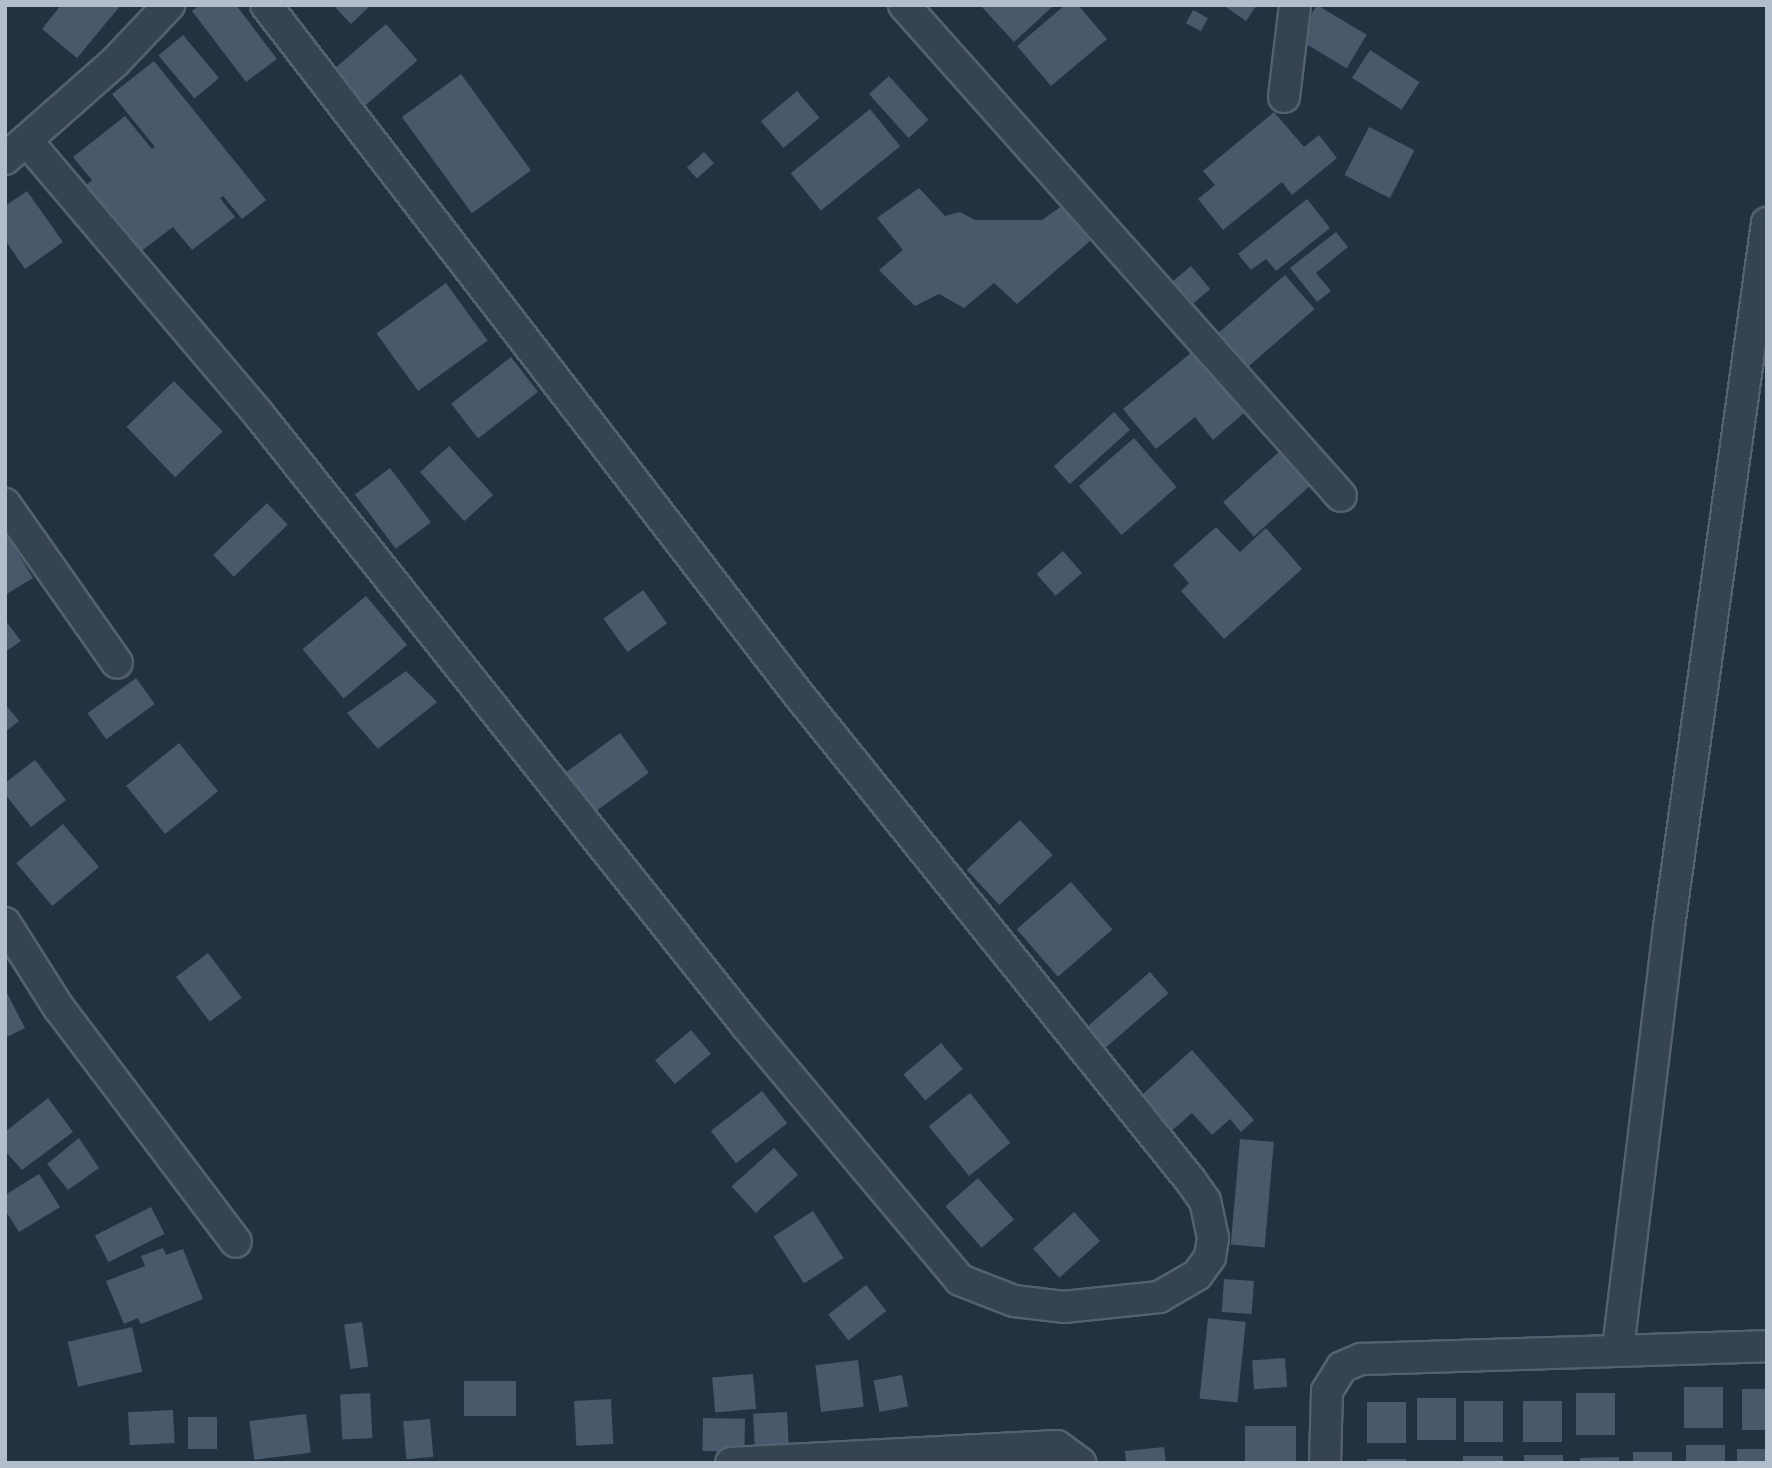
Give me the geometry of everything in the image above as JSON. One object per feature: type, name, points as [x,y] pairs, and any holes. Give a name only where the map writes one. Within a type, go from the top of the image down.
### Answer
[{"type":"street","points":[[169,5],[115,62],[16,150],[260,416],[747,1026],[960,1280],[1014,1301],[1064,1307],[1158,1297],[1197,1275],[1210,1257],[1213,1238],[1205,1201],[1191,1181],[799,694],[266,5]]},
{"type":"street","points":[[904,5],[1341,496]]},
{"type":"street","points":[[1284,97],[1295,5]]},
{"type":"street","points":[[1618,1349],[1669,927],[1767,223]]},
{"type":"street","points":[[5,504],[117,663]]},
{"type":"street","points":[[5,923],[59,1008],[236,1242]]},
{"type":"street","points":[[1325,1463],[1327,1391],[1342,1367],[1361,1359],[1767,1346]]},
{"type":"street","points":[[731,1463],[974,1455],[1056,1446],[1080,1463]]},
{"type":"building","points":[[61,5],[121,5],[77,58],[42,29]]},
{"type":"building","points":[[200,5],[236,5],[277,59],[246,82],[192,11]]},
{"type":"building","points":[[333,5],[371,5],[351,24]]},
{"type":"building","points":[[980,5],[1054,5],[1014,42]]},
{"type":"building","points":[[1065,5],[1078,5],[1107,39],[1051,86],[1017,46]]},
{"type":"building","points":[[1223,5],[1257,5],[1246,21]]},
{"type":"building","points":[[1317,5],[1367,35],[1347,68],[1297,38]]},
{"type":"building","points":[[1193,10],[1208,18],[1201,31],[1186,23]]},
{"type":"building","points":[[386,24],[417,60],[364,107],[332,71]]},
{"type":"building","points":[[183,35],[219,78],[194,98],[158,56]]},
{"type":"building","points":[[1370,50],[1419,82],[1402,110],[1352,78]]},
{"type":"building","points":[[154,61],[266,200],[242,219],[223,196],[220,198],[235,217],[192,250],[173,227],[140,252],[86,185],[92,180],[73,157],[125,116],[152,149],[155,147],[112,94]]},
{"type":"building","points":[[461,74],[531,170],[472,213],[402,117]]},
{"type":"building","points":[[889,76],[928,120],[908,138],[869,94]]},
{"type":"building","points":[[797,91],[819,118],[783,148],[761,121]]},
{"type":"building","points":[[870,109],[900,146],[821,210],[791,173]]},
{"type":"building","points":[[1274,112],[1304,147],[1319,135],[1337,158],[1292,195],[1282,182],[1223,230],[1198,199],[1215,185],[1203,171]]},
{"type":"building","points":[[1369,127],[1414,150],[1390,198],[1344,175]]},
{"type":"building","points":[[704,152],[714,163],[697,179],[687,167]]},
{"type":"building","points":[[919,188],[945,216],[960,212],[975,220],[1042,220],[1063,205],[1090,241],[1017,304],[994,283],[964,308],[939,294],[915,306],[879,270],[903,250],[877,218]]},
{"type":"building","points":[[27,191],[63,242],[25,269],[5,240],[5,206]]},
{"type":"building","points":[[1307,199],[1330,228],[1276,271],[1266,259],[1251,270],[1238,254]]},
{"type":"building","points":[[1336,232],[1348,247],[1316,273],[1331,291],[1317,302],[1290,268]]},
{"type":"building","points":[[1191,266],[1210,289],[1189,307],[1170,284]]},
{"type":"building","points":[[1285,275],[1315,309],[1244,371],[1214,337]]},
{"type":"building","points":[[446,283],[488,340],[418,391],[376,334]]},
{"type":"building","points":[[1192,352],[1244,413],[1213,440],[1195,417],[1156,449],[1123,409]]},
{"type":"building","points":[[511,357],[538,392],[478,438],[451,404]]},
{"type":"building","points":[[174,381],[223,431],[175,477],[127,427]]},
{"type":"building","points":[[1114,412],[1130,430],[1070,484],[1054,466]]},
{"type":"building","points":[[1134,438],[1177,487],[1122,535],[1079,486]]},
{"type":"building","points":[[449,446],[493,495],[464,521],[420,472]]},
{"type":"building","points":[[1281,450],[1312,484],[1254,536],[1223,502]]},
{"type":"building","points":[[390,468],[431,522],[396,549],[355,494]]},
{"type":"building","points":[[267,503],[288,525],[234,577],[213,555]]},
{"type":"building","points":[[1216,527],[1240,552],[1266,528],[1302,569],[1224,639],[1181,591],[1189,583],[1173,565]]},
{"type":"building","points":[[5,532],[33,578],[5,595]]},
{"type":"building","points":[[1063,551],[1082,573],[1056,596],[1037,574]]},
{"type":"building","points":[[643,590],[667,623],[627,652],[603,619]]},
{"type":"building","points":[[366,596],[407,645],[344,698],[302,649]]},
{"type":"building","points":[[5,620],[21,641],[5,652]]},
{"type":"building","points":[[406,671],[437,702],[378,749],[347,713]]},
{"type":"building","points":[[136,678],[155,704],[106,739],[87,713]]},
{"type":"building","points":[[5,704],[19,721],[5,732]]},
{"type":"building","points":[[620,733],[649,773],[591,815],[562,775]]},
{"type":"building","points":[[179,743],[218,791],[165,834],[126,786]]},
{"type":"building","points":[[35,760],[66,800],[31,827],[5,794],[5,783]]},
{"type":"building","points":[[1020,820],[1053,855],[999,905],[967,870]]},
{"type":"building","points":[[63,824],[99,867],[52,906],[16,863]]},
{"type":"building","points":[[1071,882],[1112,930],[1058,977],[1017,929]]},
{"type":"building","points":[[208,953],[242,998],[210,1022],[176,977]]},
{"type":"building","points":[[1150,972],[1168,993],[1098,1054],[1080,1033]]},
{"type":"building","points":[[7,993],[25,1028],[5,1038],[5,995]]},
{"type":"building","points":[[691,1030],[711,1054],[675,1084],[655,1060]]},
{"type":"building","points":[[941,1043],[963,1069],[925,1101],[903,1074]]},
{"type":"building","points":[[1192,1050],[1254,1120],[1241,1132],[1230,1119],[1212,1135],[1192,1113],[1167,1135],[1135,1101]]},
{"type":"building","points":[[762,1091],[787,1123],[736,1163],[711,1131]]},
{"type":"building","points":[[970,1093],[1010,1143],[969,1176],[929,1126]]},
{"type":"building","points":[[48,1098],[73,1132],[22,1170],[5,1151],[5,1132]]},
{"type":"building","points":[[79,1138],[99,1168],[68,1190],[47,1164]]},
{"type":"building","points":[[1240,1139],[1274,1142],[1265,1248],[1231,1245]]},
{"type":"building","points":[[774,1148],[798,1175],[756,1213],[732,1186]]},
{"type":"building","points":[[39,1174],[60,1207],[19,1232],[5,1210],[5,1195]]},
{"type":"building","points":[[978,1178],[1014,1220],[982,1248],[946,1206]]},
{"type":"building","points":[[151,1207],[165,1234],[108,1262],[95,1236]]},
{"type":"building","points":[[813,1211],[843,1258],[804,1284],[774,1237]]},
{"type":"building","points":[[1074,1212],[1100,1241],[1059,1278],[1033,1249]]},
{"type":"building","points":[[163,1248],[166,1255],[183,1249],[203,1299],[141,1324],[138,1318],[124,1324],[106,1281],[145,1266],[141,1256]]},
{"type":"building","points":[[1224,1279],[1254,1281],[1252,1314],[1222,1312]]},
{"type":"building","points":[[866,1285],[886,1311],[848,1341],[828,1315]]},
{"type":"building","points":[[1208,1318],[1246,1322],[1237,1403],[1200,1399]]},
{"type":"building","points":[[362,1322],[368,1367],[350,1369],[344,1325]]},
{"type":"building","points":[[132,1327],[142,1372],[78,1387],[68,1342]]},
{"type":"building","points":[[1285,1358],[1287,1387],[1254,1389],[1252,1360]]},
{"type":"building","points":[[858,1360],[864,1407],[821,1412],[815,1365]]},
{"type":"building","points":[[753,1374],[756,1409],[715,1412],[712,1378]]},
{"type":"building","points":[[902,1375],[908,1406],[880,1412],[874,1381]]},
{"type":"building","points":[[464,1381],[516,1381],[516,1416],[464,1416]]},
{"type":"building","points":[[1684,1387],[1723,1387],[1723,1428],[1684,1428]]},
{"type":"building","points":[[1742,1389],[1767,1389],[1767,1430],[1742,1430]]},
{"type":"building","points":[[370,1393],[372,1438],[342,1440],[340,1395]]},
{"type":"building","points":[[1576,1393],[1615,1393],[1615,1435],[1576,1435]]},
{"type":"building","points":[[1417,1398],[1456,1398],[1456,1440],[1417,1440]]},
{"type":"building","points":[[611,1399],[613,1444],[576,1446],[574,1401]]},
{"type":"building","points":[[1464,1401],[1503,1401],[1503,1442],[1464,1442]]},
{"type":"building","points":[[1523,1401],[1562,1401],[1562,1442],[1523,1442]]},
{"type":"building","points":[[1367,1402],[1406,1402],[1406,1443],[1367,1443]]},
{"type":"building","points":[[173,1410],[175,1443],[130,1445],[128,1412]]},
{"type":"building","points":[[787,1412],[789,1445],[755,1447],[753,1414]]},
{"type":"building","points":[[306,1414],[311,1453],[254,1460],[249,1421]]},
{"type":"building","points":[[188,1417],[217,1417],[217,1449],[188,1449]]},
{"type":"building","points":[[703,1418],[745,1419],[744,1452],[702,1451]]},
{"type":"building","points":[[430,1419],[433,1457],[406,1459],[403,1421]]},
{"type":"building","points":[[1245,1426],[1296,1426],[1296,1463],[1245,1463]]},
{"type":"building","points":[[1686,1445],[1725,1445],[1725,1463],[1686,1463]]},
{"type":"building","points":[[1164,1447],[1166,1463],[1126,1463],[1125,1451]]},
{"type":"building","points":[[1737,1449],[1767,1449],[1767,1463],[1737,1463]]},
{"type":"building","points":[[1633,1452],[1672,1452],[1672,1463],[1633,1463]]},
{"type":"building","points":[[1524,1455],[1563,1455],[1563,1463],[1524,1463]]},
{"type":"building","points":[[1463,1456],[1503,1456],[1503,1463],[1463,1463]]},
{"type":"building","points":[[1619,1457],[1619,1463],[1580,1463],[1580,1458]]},
{"type":"building","points":[[1367,1459],[1406,1459],[1406,1463],[1367,1463]]}]
